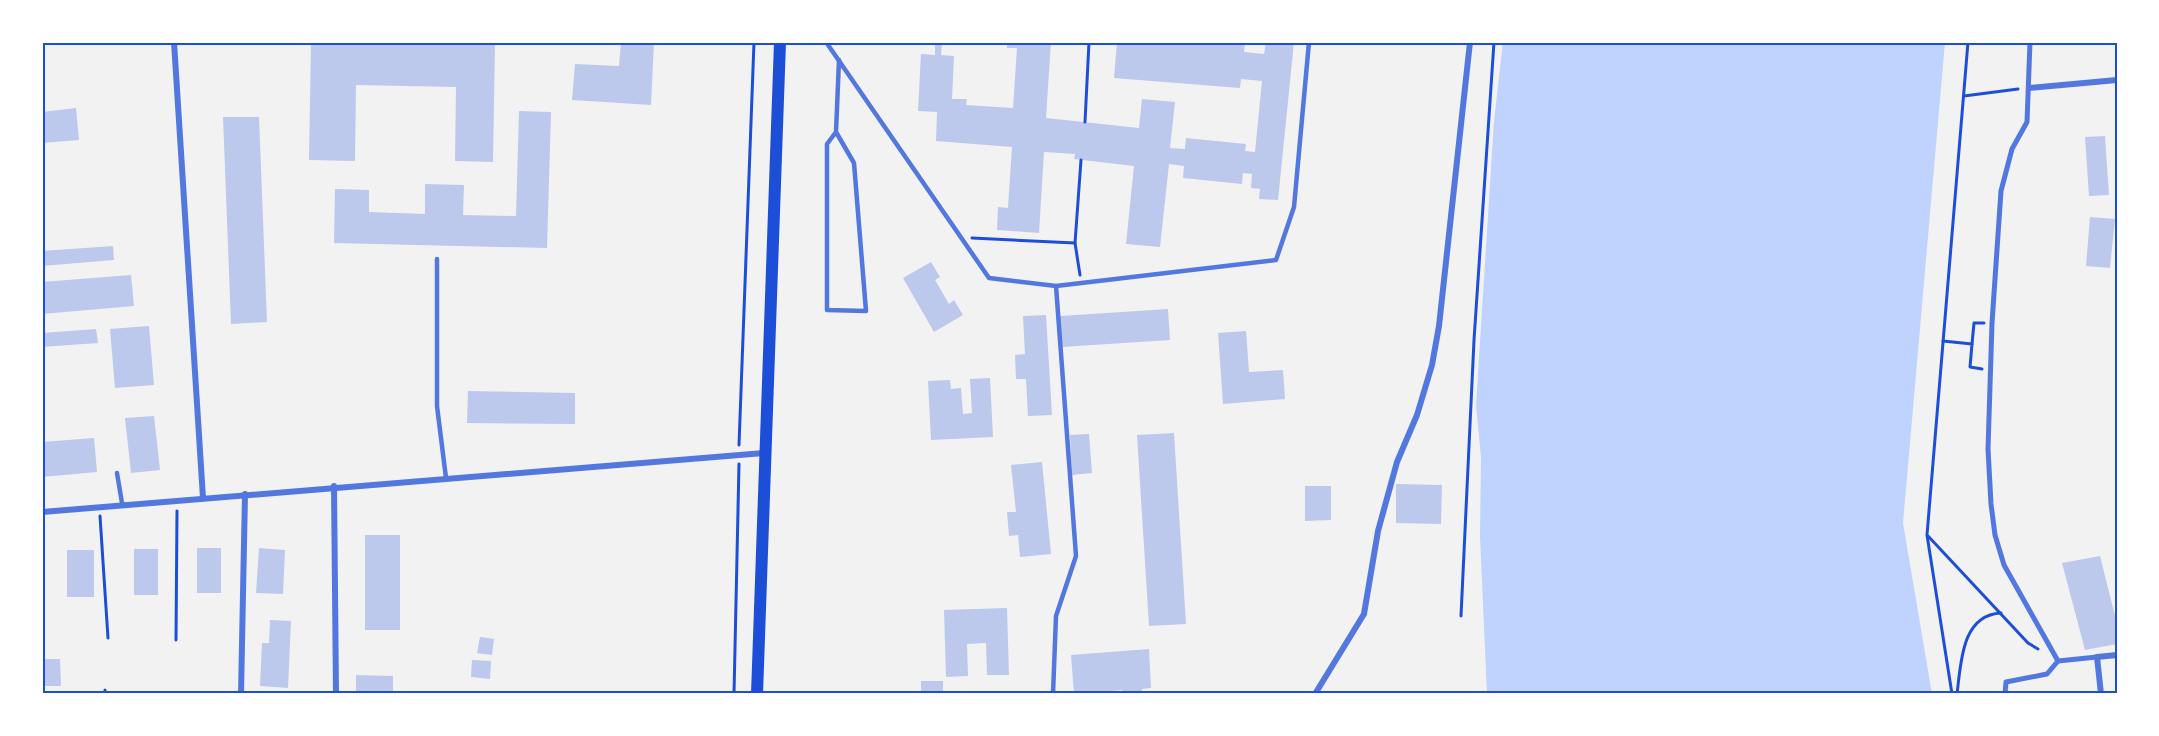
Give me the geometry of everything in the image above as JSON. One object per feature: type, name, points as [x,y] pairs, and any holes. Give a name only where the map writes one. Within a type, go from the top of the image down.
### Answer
[{"type":"main road","points":[[756,694],[780,42]]},
{"type":"street","points":[[174,42],[203,498]]},
{"type":"street","points":[[1315,694],[1364,614],[1383,510],[1397,462],[1417,416],[1432,365],[1439,326],[1470,42]]},
{"type":"street","points":[[2030,42],[2027,122],[2012,149],[2001,191],[1992,323],[1989,477],[1995,535],[2004,564],[2058,661]]},
{"type":"street","points":[[2029,88],[2117,80]]},
{"type":"street","points":[[42,512],[122,503],[764,453]]},
{"type":"street","points":[[334,486],[336,694]]},
{"type":"street","points":[[241,694],[245,494]]},
{"type":"street","points":[[2005,694],[2006,682],[2047,674],[2058,661],[2117,655]]},
{"type":"street","points":[[2097,657],[2101,694]]},
{"type":"lane","points":[[826,42],[989,278],[1056,286],[1081,281],[1238,266],[1276,260],[1294,207],[1309,42]]},
{"type":"lane","points":[[836,132],[827,144],[827,310],[866,311],[854,163],[836,132],[839,60]]},
{"type":"lane","points":[[437,259],[437,406],[446,478]]},
{"type":"lane","points":[[1053,694],[1056,616],[1076,556],[1056,286]]},
{"type":"lane","points":[[117,473],[122,503]]},
{"type":"path","points":[[734,694],[739,455],[754,42]]},
{"type":"path","points":[[1085,122],[1089,42]]},
{"type":"path","points":[[1461,616],[1474,340],[1494,42]]},
{"type":"path","points":[[1952,694],[1927,535],[1968,42]]},
{"type":"path","points":[[1964,96],[2029,88]]},
{"type":"path","points":[[1081,160],[1075,243],[1081,281]]},
{"type":"path","points":[[959,237],[1075,243]]},
{"type":"path","points":[[1970,367],[1974,323]]},
{"type":"path","points":[[1943,341],[1972,344]]},
{"type":"path","points":[[176,640],[177,500]]},
{"type":"path","points":[[99,505],[108,638]]},
{"type":"path","points":[[1927,535],[2028,642],[2058,661]]},
{"type":"path","points":[[1957,694],[1963,655],[1971,629],[1987,615],[2001,613]]},
{"type":"water","points":[[1503,42],[1945,42],[1903,523],[1932,694],[1487,694],[1480,537],[1481,458],[1476,405],[1494,121]]},
{"type":"building","points":[[311,42],[495,42],[493,162],[455,161],[456,87],[356,85],[355,161],[309,160]]},
{"type":"building","points":[[621,42],[654,42],[651,105],[572,100],[575,64],[619,66]]},
{"type":"building","points":[[935,42],[942,42],[941,55],[954,56],[952,99],[967,99],[966,105],[1013,108],[1017,48],[1007,48],[1007,42],[1051,42],[1046,118],[1139,128],[1142,99],[1175,102],[1170,148],[1185,149],[1186,138],[1246,144],[1245,151],[1255,152],[1262,81],[1241,79],[1240,88],[1114,78],[1117,42],[1245,43],[1244,52],[1264,54],[1266,42],[1294,42],[1278,200],[1259,199],[1260,189],[1251,188],[1252,174],[1243,173],[1242,184],[1183,178],[1184,166],[1169,164],[1160,247],[1126,244],[1134,166],[1074,159],[1075,154],[1044,152],[1039,233],[997,230],[998,207],[1008,208],[1012,147],[936,141],[937,112],[918,111],[921,54],[935,55]]},
{"type":"building","points":[[76,108],[79,140],[42,143],[42,112]]},
{"type":"building","points":[[519,111],[551,112],[547,248],[334,243],[335,189],[369,190],[369,212],[425,214],[425,184],[464,185],[463,215],[516,216]]},
{"type":"building","points":[[223,117],[259,117],[267,322],[231,324]]},
{"type":"building","points":[[2105,136],[2109,195],[2089,196],[2085,137]]},
{"type":"building","points":[[2090,217],[2115,219],[2110,268],[2086,266]]},
{"type":"building","points":[[113,246],[114,260],[42,266],[42,251]]},
{"type":"building","points":[[931,262],[940,277],[935,280],[949,304],[954,300],[963,315],[934,332],[903,278]]},
{"type":"building","points":[[131,275],[134,306],[42,314],[42,282]]},
{"type":"building","points":[[1168,309],[1170,340],[1062,347],[1060,316]]},
{"type":"building","points":[[1046,315],[1052,415],[1028,416],[1026,379],[1016,379],[1015,355],[1025,354],[1023,316]]},
{"type":"building","points":[[149,326],[154,385],[115,388],[110,329]]},
{"type":"building","points":[[96,329],[98,343],[42,347],[42,333]]},
{"type":"building","points":[[1246,331],[1249,372],[1283,370],[1285,399],[1223,404],[1218,333]]},
{"type":"building","points":[[990,378],[993,437],[931,440],[928,381],[950,380],[951,389],[961,388],[963,414],[972,413],[970,379]]},
{"type":"building","points":[[468,391],[575,393],[575,424],[467,423]]},
{"type":"building","points":[[154,416],[160,470],[131,473],[125,418]]},
{"type":"building","points":[[1174,433],[1186,624],[1149,626],[1137,435]]},
{"type":"building","points":[[1089,434],[1092,473],[1072,475],[1070,435]]},
{"type":"building","points":[[94,438],[97,472],[42,477],[42,442]]},
{"type":"building","points":[[1042,462],[1051,554],[1020,557],[1018,535],[1009,536],[1007,512],[1016,512],[1011,465]]},
{"type":"building","points":[[1396,484],[1442,485],[1441,524],[1396,523]]},
{"type":"building","points":[[1305,486],[1331,486],[1331,520],[1305,521]]},
{"type":"building","points":[[365,535],[400,535],[400,630],[365,630]]},
{"type":"building","points":[[197,548],[221,548],[221,593],[197,593]]},
{"type":"building","points":[[259,548],[285,550],[283,594],[256,593]]},
{"type":"building","points":[[134,549],[158,549],[158,595],[134,595]]},
{"type":"building","points":[[67,550],[94,550],[94,597],[67,597]]},
{"type":"building","points":[[2100,556],[2117,624],[2117,644],[2085,650],[2062,563]]},
{"type":"building","points":[[1007,608],[1009,675],[987,675],[986,643],[967,644],[968,676],[946,677],[944,610]]},
{"type":"building","points":[[270,620],[291,621],[288,688],[260,686],[262,643],[269,643]]},
{"type":"building","points":[[480,637],[494,639],[492,655],[477,653]]},
{"type":"building","points":[[1149,649],[1151,688],[1142,689],[1142,694],[1122,694],[1122,690],[1074,694],[1071,655]]},
{"type":"building","points":[[42,659],[60,659],[61,686],[42,686]]},
{"type":"building","points":[[472,660],[491,661],[490,679],[471,677]]},
{"type":"building","points":[[356,675],[393,676],[393,694],[356,694]]},
{"type":"building","points":[[921,681],[943,681],[943,694],[921,694]]}]
